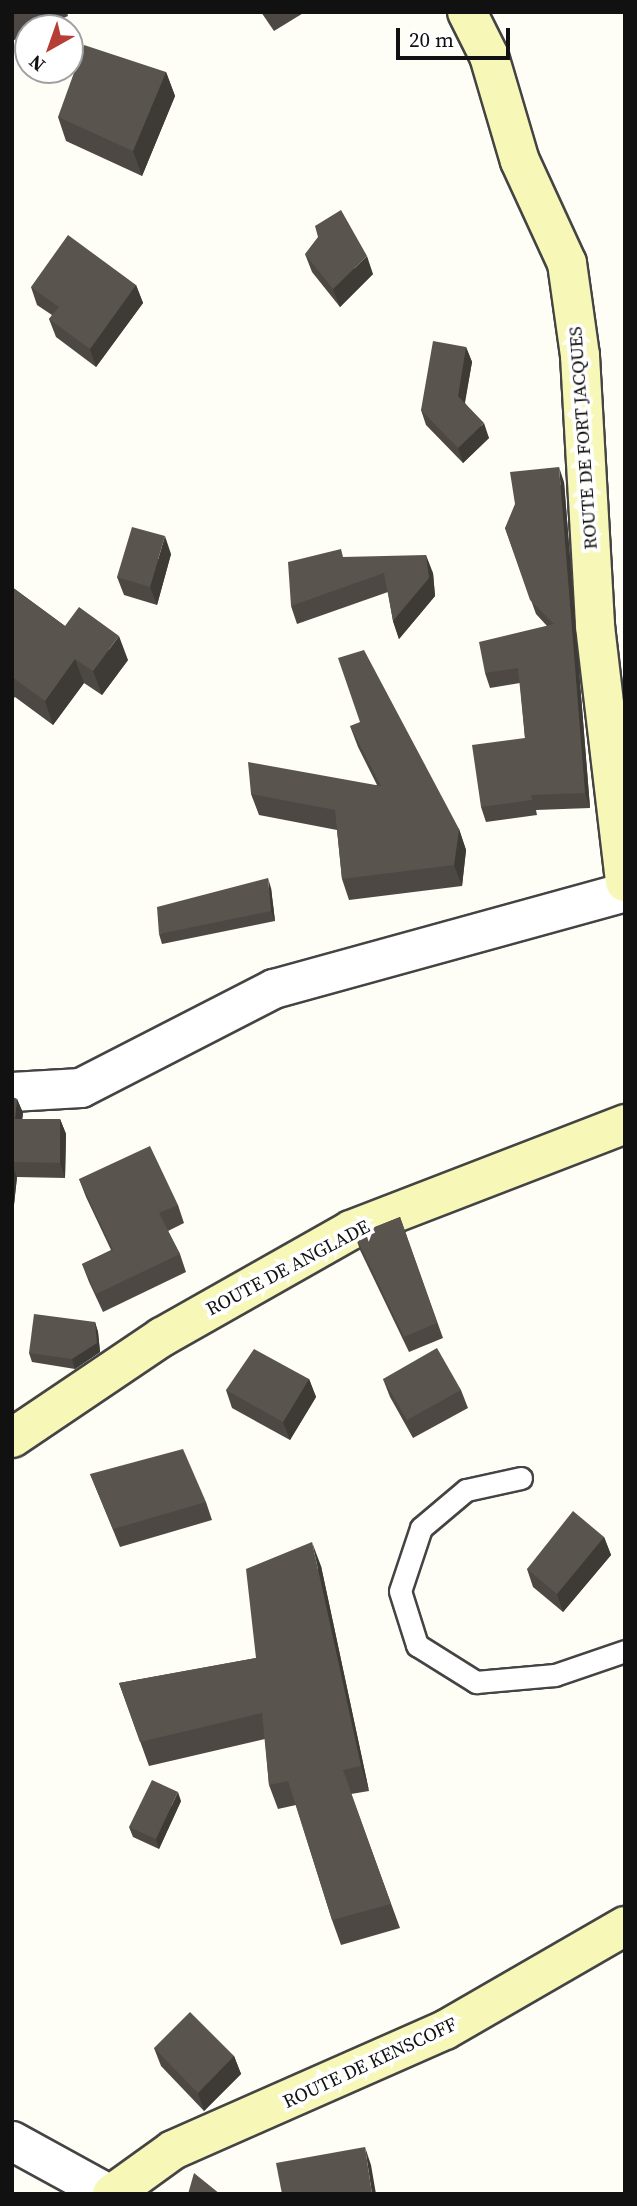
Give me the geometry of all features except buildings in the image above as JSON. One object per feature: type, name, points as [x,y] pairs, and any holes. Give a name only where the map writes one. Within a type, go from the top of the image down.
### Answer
[{"type":"street","name":"ROUTE DE FORT JACQUES","points":[[467,12],[489,56],[520,161],[567,262],[580,356],[595,626],[625,882]]},
{"type":"street","points":[[12,1093],[81,1088],[274,989],[625,892]]},
{"type":"street","name":"ROUTE DE ANGLADE","points":[[12,1438],[162,1337],[351,1230],[625,1124]]},
{"type":"street","name":"ROUTE DE KENSCOFF","points":[[111,2194],[173,2150],[445,2030],[625,1926]]},
{"type":"street","points":[[12,2141],[111,2194]]},
{"type":"lane","points":[[521,1478],[466,1490],[421,1528],[400,1591],[417,1645],[476,1682],[555,1675],[625,1651]]}]
